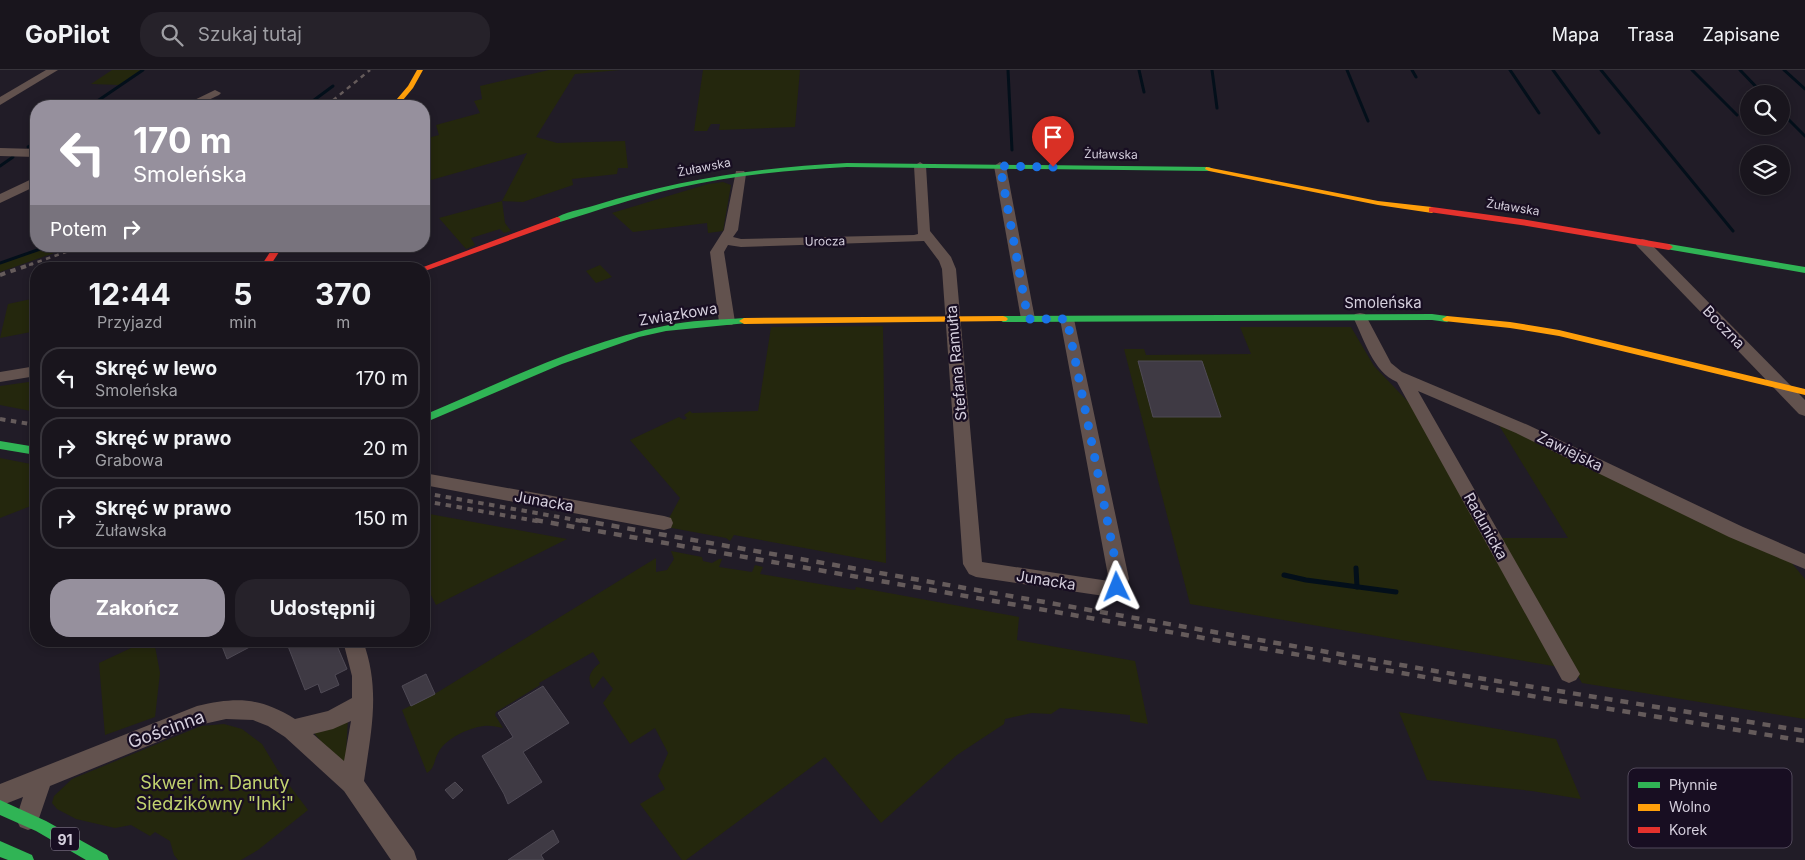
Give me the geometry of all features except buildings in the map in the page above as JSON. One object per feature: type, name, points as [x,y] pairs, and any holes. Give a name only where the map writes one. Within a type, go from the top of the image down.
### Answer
[{"type":"street","points":[[0,102],[53,70]]},
{"type":"street","points":[[399,100],[411,87],[420,70]]},
{"type":"street","points":[[200,100],[215,93]]},
{"type":"street","points":[[0,152],[30,154]]},
{"type":"street","name":"Żuławska","points":[[430,266],[629,199],[681,185],[740,174],[818,166],[1000,166],[1207,170],[1378,203],[1502,219],[1805,270]]},
{"type":"street","name":"Stefana Ramułta","points":[[920,166],[922,229],[948,265],[973,564],[976,569]]},
{"type":"street","points":[[1000,166],[1028,319]]},
{"type":"street","points":[[727,322],[717,252],[731,230],[740,174]]},
{"type":"street","points":[[0,199],[30,184]]},
{"type":"street","name":"Urocza","points":[[725,240],[741,243],[914,239],[926,237]]},
{"type":"street","name":"Boczna","points":[[1642,243],[1805,410]]},
{"type":"street","name":"Zawiejska","points":[[1360,317],[1385,366],[1403,379],[1522,429],[1736,532],[1805,562]]},
{"type":"street","name":"Smoleńska","points":[[952,318],[1432,317],[1531,328],[1805,392]]},
{"type":"street","name":"Związkowa","points":[[430,415],[558,362],[625,339],[666,328],[727,322],[952,318]]},
{"type":"street","name":"Junacka","points":[[976,569],[1103,589],[1117,587],[1119,579],[1067,319]]},
{"type":"street","points":[[0,377],[30,372]]},
{"type":"street","name":"Radunicka","points":[[1403,379],[1569,674]]},
{"type":"street","points":[[0,444],[30,450]]},
{"type":"street","name":"Junacka","points":[[430,480],[664,523]]},
{"type":"street","points":[[352,783],[363,703],[362,666],[354,647]]},
{"type":"street","points":[[293,730],[333,719],[363,703]]},
{"type":"street","name":"Gościnna","points":[[0,795],[163,728],[197,716],[226,709],[254,710],[276,719],[293,730],[352,783],[405,860]]},
{"type":"street","points":[[28,820],[41,778]]},
{"type":"street","name":"91","points":[[0,807],[101,860]]},
{"type":"street","points":[[0,849],[26,860]]},
{"type":"green space","points":[[112,70],[144,70],[121,85],[91,84]]},
{"type":"green space","points":[[549,70],[620,70],[575,74],[536,137],[557,143],[625,141],[628,168],[618,168],[617,174],[572,179],[573,185],[523,202],[502,201],[527,153],[430,180],[430,137],[439,135],[436,125],[480,113],[474,101],[482,99],[480,86]]},
{"type":"green space","points":[[703,70],[800,70],[795,127],[719,130],[720,124],[711,124],[707,131],[694,131]]},
{"type":"green space","points":[[723,182],[731,185],[723,231],[708,233],[707,223],[633,232],[612,213],[708,184]]},
{"type":"green space","points":[[502,201],[505,223],[511,231],[504,233],[500,229],[471,238],[475,245],[466,249],[439,218]]},
{"type":"green space","points":[[32,252],[57,252],[0,272],[0,264]]},
{"type":"green space","points":[[600,265],[612,277],[596,283],[586,271]]},
{"type":"green space","points":[[30,299],[30,332],[0,338],[8,304]]},
{"type":"green space","points":[[883,326],[886,563],[734,535],[730,541],[726,538],[661,526],[668,520],[680,498],[630,440],[679,417],[684,420],[687,418],[684,415],[690,411],[692,413],[758,411],[771,327]]},
{"type":"green space","points":[[1240,327],[1351,327],[1374,366],[1416,410],[1559,667],[1190,604],[1124,349],[1144,349],[1146,355],[1251,354]]},
{"type":"green space","points":[[30,382],[30,411],[0,405],[0,386]]},
{"type":"green space","points":[[1497,422],[1790,561],[1805,579],[1805,719],[1582,683],[1499,538],[1568,538]]},
{"type":"green space","points":[[0,458],[30,464],[30,506],[0,518]]},
{"type":"green space","points":[[430,514],[567,539],[436,605],[430,593]]},
{"type":"green space","points":[[671,551],[702,557],[703,561],[712,563],[722,559],[719,567],[752,572],[755,565],[763,567],[760,574],[855,590],[856,587],[1019,617],[1017,640],[1135,661],[1148,724],[1130,721],[1130,715],[1060,708],[1051,714],[1032,713],[1005,719],[1004,724],[957,755],[881,823],[825,757],[686,860],[682,860],[640,804],[665,789],[658,776],[668,753],[655,728],[630,744],[603,703],[613,689],[603,676],[593,689],[591,685],[590,675],[600,663],[593,652],[539,683],[540,685],[496,712],[495,715],[503,728],[478,727],[452,738],[442,748],[430,771],[427,773],[402,710],[438,692],[656,558],[656,572],[667,570],[674,559]]},
{"type":"green space","points":[[133,647],[155,647],[160,673],[155,717],[105,735],[99,663]]},
{"type":"green space","points":[[1399,712],[1556,739],[1581,799],[1532,791],[1427,780]]},
{"type":"green space","points":[[348,719],[345,769],[344,769],[314,733]]},
{"type":"green space","name":"Skwer im. Danuty Siedzikówny \"Inki\"","points":[[224,724],[242,729],[262,744],[277,769],[308,810],[258,850],[241,860],[178,860],[174,855],[170,841],[155,832],[150,836],[131,825],[115,828],[76,819],[57,809],[52,803],[54,796],[72,779],[201,726]]},
{"type":"waterway","points":[[99,100],[143,70]]},
{"type":"waterway","points":[[1008,70],[1012,150]]},
{"type":"waterway","points":[[1139,70],[1144,92]]},
{"type":"waterway","points":[[1212,70],[1217,108]]},
{"type":"waterway","points":[[1347,70],[1368,121]]},
{"type":"waterway","points":[[1412,70],[1416,77]]},
{"type":"waterway","points":[[1510,70],[1539,113]]},
{"type":"waterway","points":[[1553,70],[1599,133]]},
{"type":"waterway","points":[[1601,70],[1733,231]]},
{"type":"waterway","points":[[1692,70],[1737,115]]},
{"type":"waterway","points":[[1740,70],[1754,85]]},
{"type":"waterway","points":[[1784,70],[1805,89]]},
{"type":"waterway","points":[[314,100],[333,86]]},
{"type":"waterway","points":[[1790,121],[1805,136]]},
{"type":"waterway","points":[[0,166],[13,157]]},
{"type":"waterway","points":[[0,263],[32,252]]},
{"type":"waterway","points":[[1356,568],[1357,587]]},
{"type":"waterway","points":[[1284,575],[1357,587]]},
{"type":"waterway","points":[[1357,587],[1396,592]]},
{"type":"railway","points":[[333,100],[370,70]]},
{"type":"railway","points":[[38,262],[66,252]]},
{"type":"railway","points":[[0,275],[30,265]]},
{"type":"railway","points":[[0,419],[30,424]]},
{"type":"railway","points":[[430,494],[587,522]]},
{"type":"railway","points":[[430,502],[542,522]]},
{"type":"railway","points":[[535,520],[1549,699],[1805,741]]},
{"type":"railway","points":[[580,520],[1435,671],[1805,731]]},
{"type":"traffic: fast","points":[[557,220],[642,194],[713,178],[809,167],[847,165],[1209,169]]},
{"type":"traffic: fast","points":[[1669,247],[1805,270]]},
{"type":"traffic: fast","points":[[1003,319],[1432,317],[1447,319]]},
{"type":"traffic: fast","points":[[430,416],[558,362],[636,335],[666,328],[744,321]]},
{"type":"traffic: fast","points":[[0,445],[30,450]]},
{"type":"traffic: fast","points":[[0,807],[41,826],[101,860]]},
{"type":"traffic: fast","points":[[0,849],[26,860]]},
{"type":"traffic: slow","points":[[399,100],[411,87],[420,70]]},
{"type":"traffic: slow","points":[[1209,169],[1378,203],[1432,210]]},
{"type":"traffic: slow","points":[[744,321],[1003,319]]},
{"type":"traffic: slow","points":[[1447,319],[1510,325],[1559,333],[1805,392]]},
{"type":"traffic: jam","points":[[1432,210],[1527,223],[1669,247]]},
{"type":"traffic: jam","points":[[430,266],[557,220]]},
{"type":"traffic: jam","points":[[268,262],[275,252]]},
{"type":"route","points":[[1053,167],[1000,166],[1028,319],[1067,319],[1119,579],[1117,587]]}]
